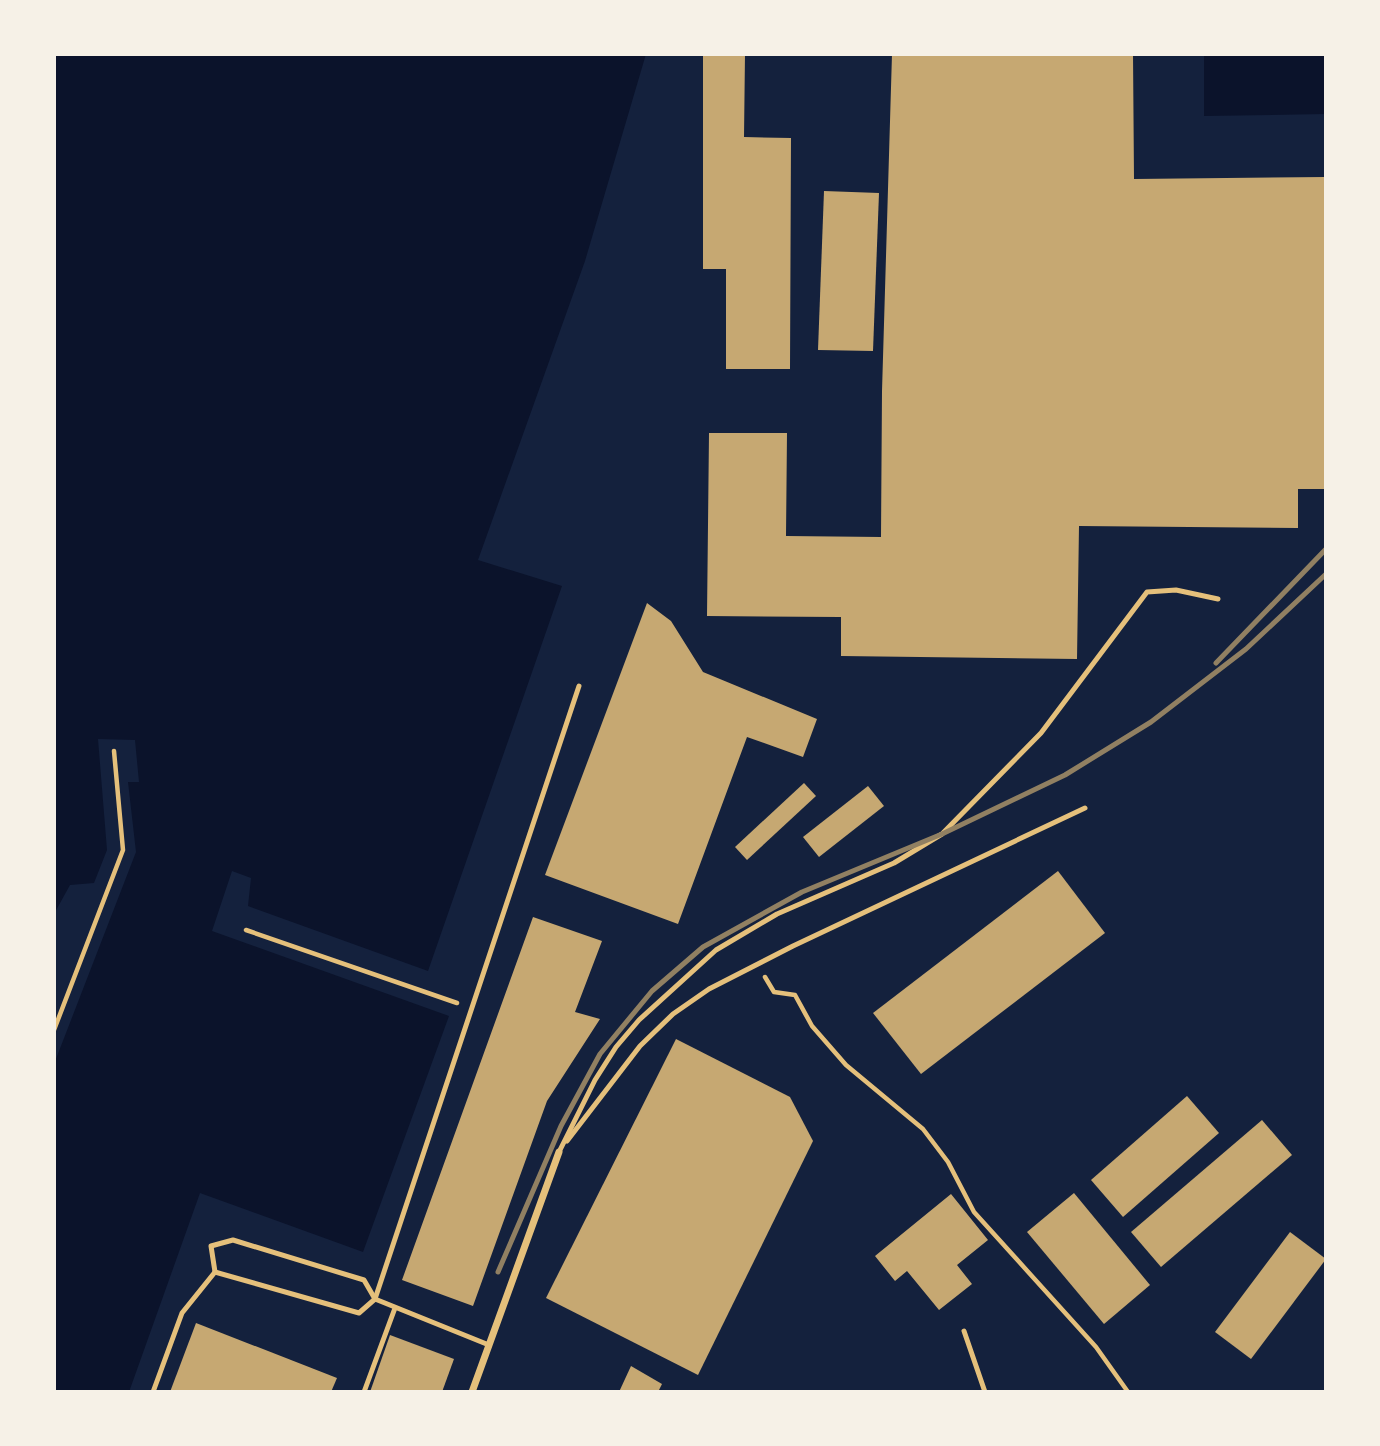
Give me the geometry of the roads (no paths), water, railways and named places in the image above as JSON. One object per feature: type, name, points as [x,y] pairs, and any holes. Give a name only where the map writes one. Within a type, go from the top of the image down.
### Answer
[{"type":"street","points":[[472,1392],[559,1152]]},
{"type":"lane","points":[[559,1152],[595,1080],[616,1047],[639,1020],[716,950],[778,914],[894,863],[942,834],[1041,733],[1147,592],[1176,590],[1218,599]]},
{"type":"lane","points":[[215,1272],[359,1312],[374,1299],[579,686]]},
{"type":"lane","points":[[559,1152],[640,1046],[664,1022],[709,989],[1085,808]]},
{"type":"lane","points":[[153,1392],[182,1313],[215,1272],[211,1246],[233,1240],[364,1280],[374,1299],[489,1345]]},
{"type":"lane","points":[[364,1392],[395,1308]]},
{"type":"lane","points":[[964,1331],[985,1392]]},
{"type":"water","points":[[54,54],[646,54],[585,261],[478,560],[562,586],[428,971],[248,906],[251,878],[232,871],[212,931],[449,1016],[363,1252],[200,1193],[129,1392],[54,1392],[54,1064],[136,852],[128,782],[139,782],[135,740],[98,739],[107,850],[94,883],[70,885],[54,914]]},
{"type":"water","points":[[1204,54],[1326,54],[1326,114],[1204,116]]},
{"type":"railway","points":[[1216,663],[1326,549]]},
{"type":"railway","points":[[498,1272],[561,1126],[600,1054],[652,991],[703,947],[802,892],[942,834],[1065,775],[1151,722],[1246,649],[1326,574]]}]
